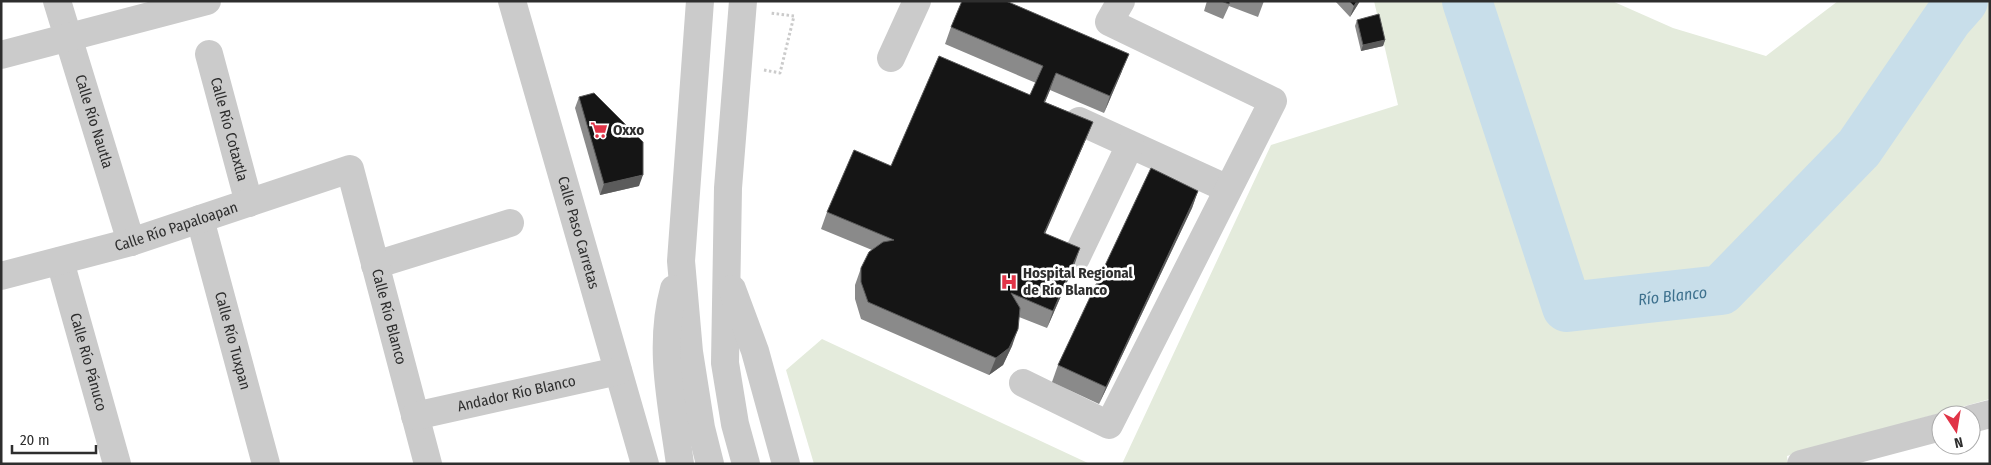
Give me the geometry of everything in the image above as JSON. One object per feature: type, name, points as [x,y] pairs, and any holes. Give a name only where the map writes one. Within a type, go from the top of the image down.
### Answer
[{"type":"street","name":"Calle Río Nautla","points":[[57,1],[131,242]]},
{"type":"street","points":[[1,54],[207,1]]},
{"type":"street","name":"Calle Paso Carretas","points":[[512,1],[645,464]]},
{"type":"street","points":[[700,1],[681,261],[689,352],[701,428],[710,464]]},
{"type":"street","points":[[744,1],[728,188],[725,363],[735,424],[746,464]]},
{"type":"street","points":[[891,58],[917,1]]},
{"type":"street","points":[[1023,383],[1109,425],[1273,102],[1110,22],[1120,1]]},
{"type":"street","name":"Calle Río Cotaxtla","points":[[209,54],[249,203]]},
{"type":"street","points":[[1079,121],[1228,189]]},
{"type":"street","points":[[1076,258],[1130,145]]},
{"type":"street","name":"Calle Río Papaloapan","points":[[1,276],[131,242],[350,169]]},
{"type":"street","name":"Calle Río Blanco","points":[[350,169],[428,464]]},
{"type":"street","name":"Calle Río Tuxpan","points":[[200,219],[266,464]]},
{"type":"street","points":[[375,265],[510,224]]},
{"type":"street","name":"Calle Río Pánuco","points":[[60,261],[117,464]]},
{"type":"street","points":[[680,464],[666,361],[668,309],[681,261]]},
{"type":"street","points":[[726,272],[754,351],[786,464]]},
{"type":"street","name":"Andador Río Blanco","points":[[415,416],[618,371]]},
{"type":"street","points":[[1801,464],[1931,430]]},
{"type":"path","points":[[739,65],[780,73],[794,16]]},
{"type":"green space","points":[[1374,1],[1612,1],[1673,28],[1766,56],[1838,1],[1990,1],[1990,399],[1969,405],[1931,405],[1931,416],[1787,456],[1788,464],[1122,464],[1271,145],[1398,105]]},
{"type":"green space","points":[[822,339],[1090,464],[814,464],[786,370]]},
{"type":"building","points":[[962,1],[1006,1],[1129,54],[1110,96],[1056,73],[1044,102],[1093,122],[1044,233],[1080,248],[1053,311],[1011,293],[1020,308],[1018,329],[1009,348],[996,358],[868,302],[861,282],[861,268],[869,252],[883,242],[894,240],[827,212],[854,150],[891,166],[939,56],[1030,95],[1043,66],[951,27]]},
{"type":"building","points":[[1349,1],[1357,1],[1354,6]]},
{"type":"building","points":[[1379,14],[1385,40],[1363,45],[1357,20]]},
{"type":"building","name":"Oxxo","points":[[594,93],[643,142],[643,175],[604,184],[579,97]]},
{"type":"building","points":[[1151,168],[1198,191],[1106,387],[1058,365]]},
{"type":"waterway","name":"Río Blanco","points":[[1467,1],[1567,307],[1721,290],[1859,148],[1948,18],[1963,1]]},
{"type":"place","name":"Oxxo","points":[[599,130]]},
{"type":"place","name":"Hospital Regional de Río Blanco","points":[[1009,282]]}]
